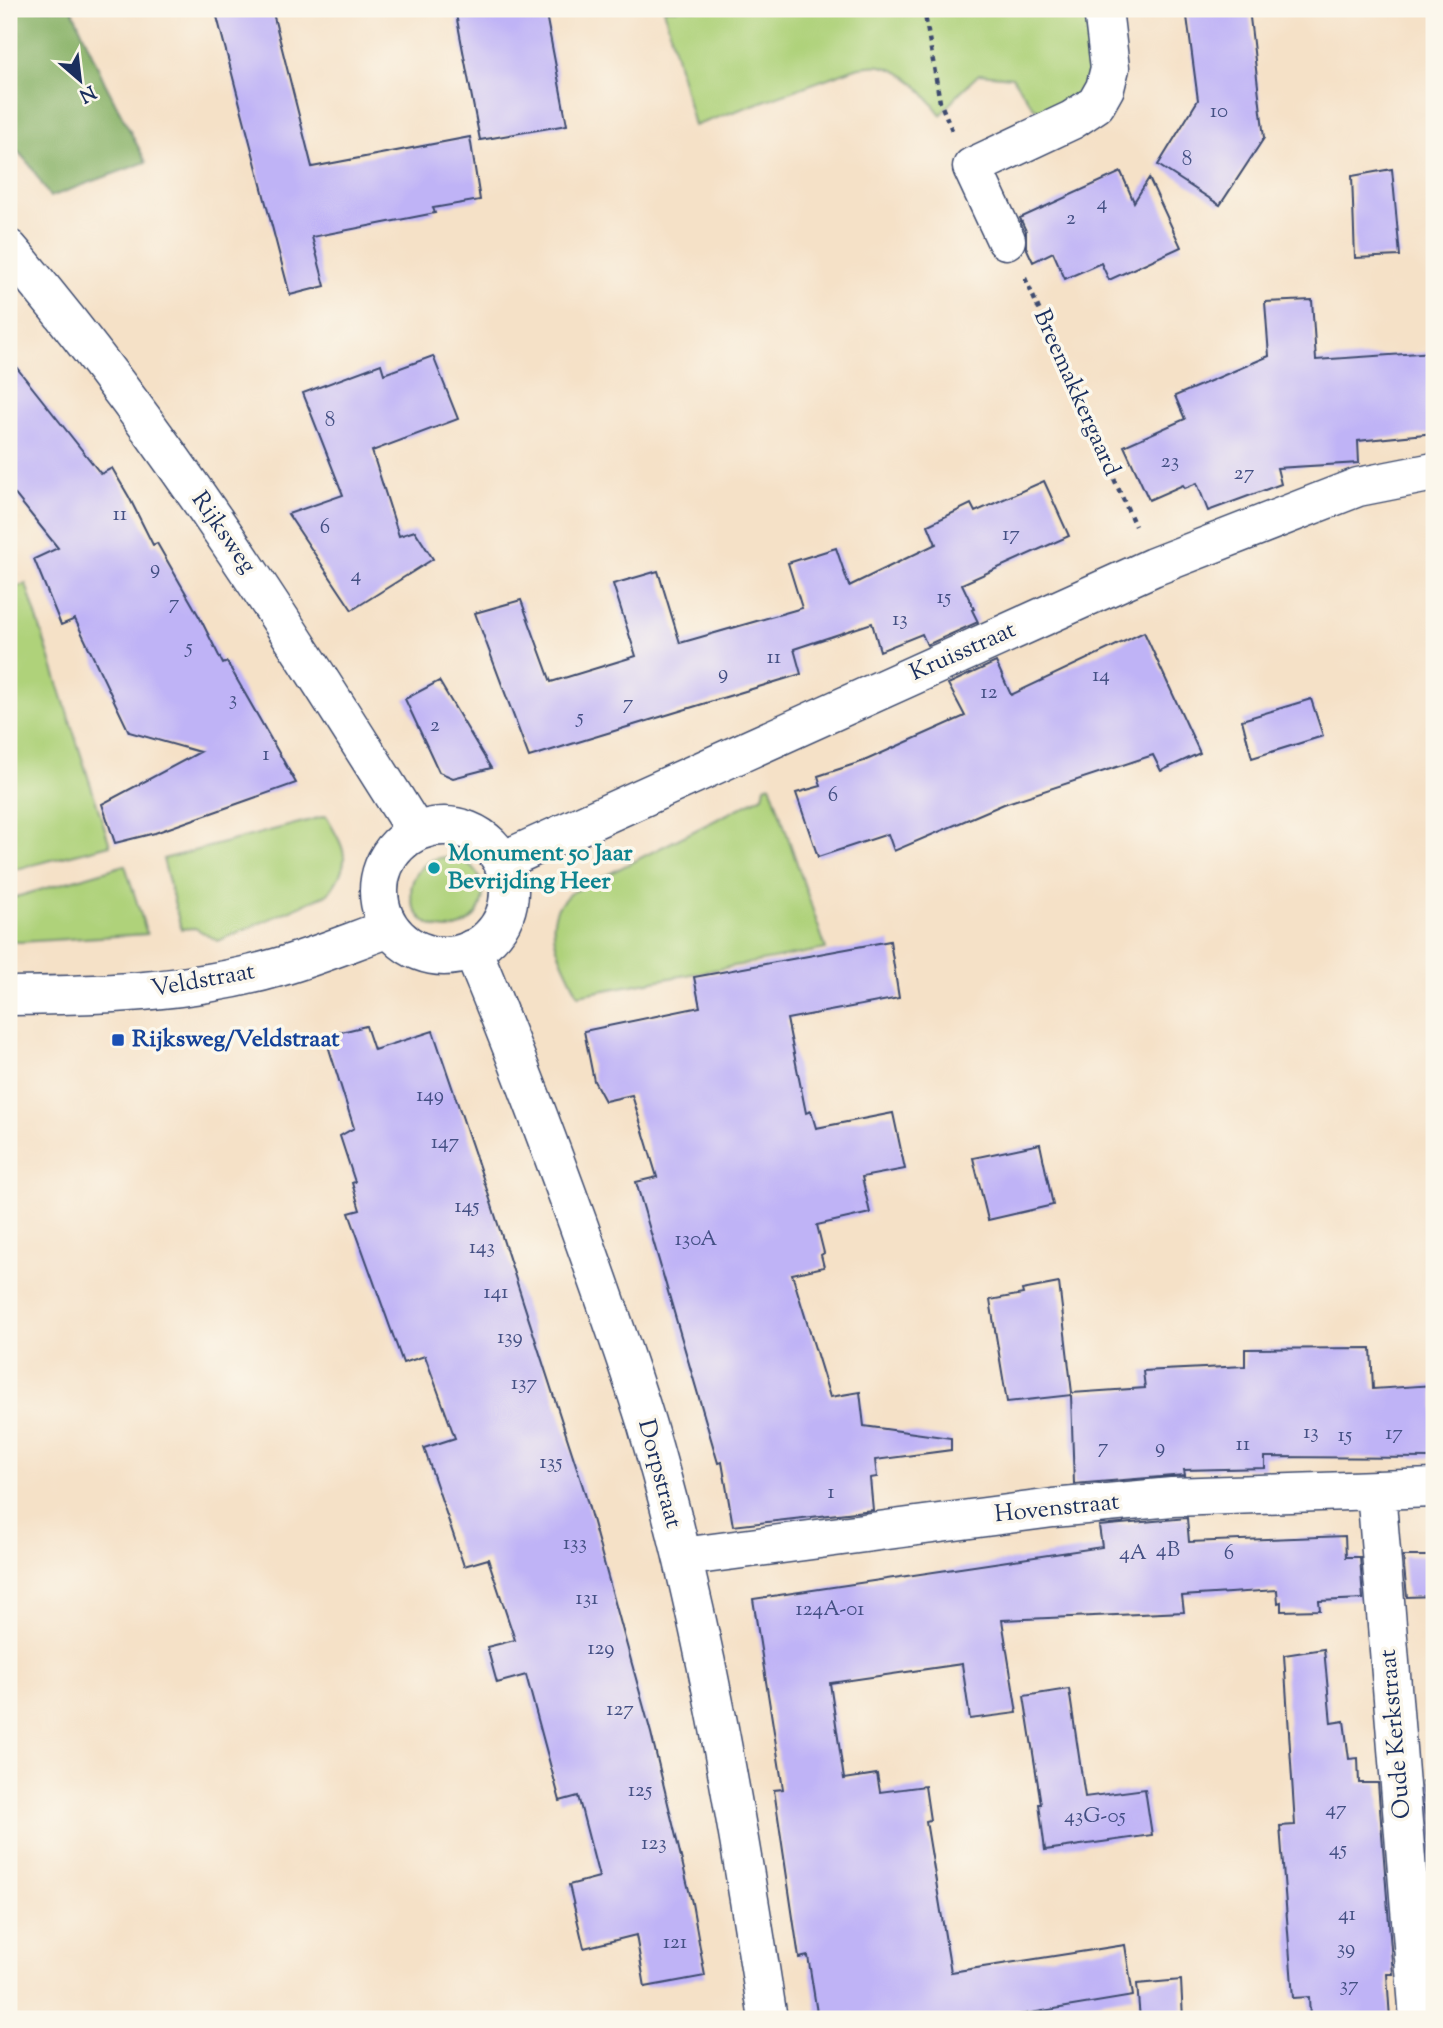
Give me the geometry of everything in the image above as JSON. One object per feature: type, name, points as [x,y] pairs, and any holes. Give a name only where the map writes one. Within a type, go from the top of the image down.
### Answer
[{"type":"street","points":[[1006,240],[972,167],[1072,120],[1096,104],[1105,88],[1110,68],[1103,9]]},
{"type":"street","name":"Rijksweg","points":[[9,249],[46,292],[137,410],[262,590],[416,832]]},
{"type":"street","name":"Kruisstraat","points":[[502,861],[1153,567],[1358,488],[1434,472]]},
{"type":"street","points":[[445,826],[466,830],[489,844],[502,861],[509,891],[504,917],[487,940],[472,949],[454,956],[423,952],[407,944],[390,928],[380,900],[380,881],[395,849],[416,832],[445,826]]},
{"type":"street","name":"Veldstraat","points":[[9,996],[120,993],[227,979],[278,968],[390,928]]},
{"type":"street","name":"Dorpstraat","points":[[472,949],[515,1053],[606,1303],[646,1423],[682,1557],[720,1731],[768,2019]]},
{"type":"street","name":"Hovenstraat","points":[[682,1557],[1053,1508],[1172,1497],[1434,1488]]},
{"type":"street","name":"Oude Kerkstraat","points":[[1376,1490],[1419,2019]]},
{"type":"path","points":[[924,9],[940,102]]},
{"type":"path","name":"Breemakkergaard","points":[[1023,275],[1140,537]]},
{"type":"green space","points":[[9,9],[72,9],[105,83],[146,162],[50,197],[30,165],[9,141]]},
{"type":"green space","points":[[664,9],[1086,9],[1093,72],[1081,96],[1044,112],[1034,108],[1012,77],[979,74],[941,115],[916,84],[900,73],[879,65],[859,67],[694,126]]},
{"type":"green space","points":[[26,584],[110,845],[9,871],[9,588]]},
{"type":"green space","points":[[770,784],[826,949],[578,995],[560,955],[554,933],[557,909],[569,894],[763,796],[765,786]]},
{"type":"green space","points":[[326,816],[344,855],[341,872],[328,894],[218,941],[195,928],[181,929],[163,859]]},
{"type":"green space","points":[[454,857],[473,867],[481,879],[481,907],[473,919],[461,927],[440,929],[421,919],[413,907],[411,886],[421,867],[433,859]]},
{"type":"green space","points":[[125,865],[147,934],[9,941],[9,899]]},
{"type":"building","points":[[215,9],[272,9],[312,167],[470,137],[480,200],[433,208],[435,213],[312,237],[325,286],[290,295]]},
{"type":"building","points":[[455,9],[545,9],[567,125],[480,140]]},
{"type":"building","points":[[1186,9],[1249,9],[1264,138],[1220,205],[1158,165],[1198,100]]},
{"type":"building","points":[[1392,169],[1400,256],[1355,258],[1352,176]]},
{"type":"building","points":[[1121,172],[1134,202],[1149,178],[1181,247],[1109,280],[1101,263],[1065,279],[1053,252],[1033,262],[1026,247],[1026,231],[1020,218]]},
{"type":"building","points":[[1312,300],[1316,360],[1434,352],[1434,433],[1358,441],[1359,463],[1277,468],[1281,484],[1208,511],[1197,483],[1185,488],[1183,485],[1149,500],[1124,446],[1185,419],[1175,396],[1269,356],[1265,302]]},
{"type":"building","points":[[433,356],[458,419],[372,451],[399,536],[415,531],[433,559],[352,610],[288,514],[343,495],[303,393],[381,364],[384,374]]},
{"type":"building","points":[[9,358],[101,474],[112,468],[153,545],[157,543],[223,664],[227,662],[296,783],[155,833],[115,843],[102,804],[200,752],[129,732],[75,619],[61,625],[34,559],[58,548],[9,487]]},
{"type":"building","points":[[1044,481],[1069,536],[962,584],[978,622],[927,645],[922,634],[880,651],[872,623],[794,649],[801,674],[529,757],[475,613],[521,600],[551,682],[636,656],[613,584],[658,571],[680,643],[802,608],[788,563],[836,548],[849,586],[936,544],[928,525],[971,504],[975,512]]},
{"type":"building","points":[[1144,632],[1200,753],[1161,771],[1153,755],[1004,804],[894,851],[888,834],[818,857],[796,793],[821,786],[818,776],[864,761],[965,716],[948,684],[996,662],[1011,695]]},
{"type":"building","points":[[439,681],[491,768],[453,778],[439,772],[405,699]]},
{"type":"building","points":[[1311,699],[1323,736],[1252,758],[1242,720]]},
{"type":"building","points":[[890,941],[899,998],[787,1019],[806,1113],[811,1111],[816,1128],[893,1113],[905,1169],[862,1177],[870,1213],[817,1225],[824,1253],[821,1255],[824,1267],[792,1274],[830,1397],[860,1392],[864,1426],[951,1438],[951,1450],[875,1460],[877,1477],[870,1478],[873,1510],[733,1526],[722,1462],[718,1463],[636,1182],[657,1177],[632,1095],[605,1101],[594,1081],[584,1031],[700,1007],[694,977]]},
{"type":"building","points":[[366,1026],[374,1050],[433,1031],[584,1490],[651,1733],[692,1903],[705,1976],[645,1987],[636,1935],[584,1948],[569,1885],[599,1877],[578,1796],[560,1801],[526,1675],[497,1683],[487,1647],[515,1640],[488,1559],[464,1566],[424,1448],[455,1438],[425,1356],[403,1363],[349,1213],[360,1210],[352,1183],[355,1182],[340,1136],[354,1128],[325,1036]]},
{"type":"building","points":[[1040,1144],[1053,1205],[988,1220],[973,1158]]},
{"type":"building","points":[[1059,1283],[1072,1393],[1145,1388],[1143,1371],[1245,1366],[1245,1349],[1371,1348],[1373,1389],[1434,1385],[1434,1458],[1265,1457],[1265,1468],[1184,1470],[1185,1475],[1074,1484],[1071,1395],[1007,1402],[990,1300]]},
{"type":"building","points":[[1187,1518],[1189,1542],[1345,1536],[1346,1557],[1360,1557],[1363,1599],[1319,1601],[1320,1610],[1281,1611],[1277,1590],[1182,1596],[1184,1612],[1002,1620],[1017,1713],[970,1719],[962,1664],[830,1683],[844,1779],[877,1774],[880,1792],[925,1786],[930,1820],[926,1821],[951,1972],[1125,1945],[1133,1996],[994,2019],[818,2019],[808,1956],[799,1958],[774,1790],[783,1789],[753,1599],[1102,1547],[1099,1526]]},
{"type":"building","points":[[1403,1556],[1434,1556],[1434,1596],[1407,1597]]},
{"type":"building","points":[[1324,1649],[1331,1723],[1344,1721],[1349,1759],[1358,1758],[1359,1783],[1378,1783],[1393,1974],[1387,1974],[1390,2019],[1310,2019],[1309,1997],[1293,1998],[1280,1826],[1295,1825],[1284,1655]]},
{"type":"building","points":[[1069,1689],[1085,1797],[1145,1789],[1152,1835],[1045,1850],[1041,1804],[1024,1696]]},
{"type":"building","points":[[1434,1781],[1434,1937],[1422,1782]]},
{"type":"building","points":[[1181,1980],[1183,2019],[1140,2019],[1137,1984]]},
{"type":"place","name":"Monument 50 Jaar Bevrijding Heer","points":[[434,868]]},
{"type":"place","name":"Rijksweg/Veldstraat","points":[[118,1040]]}]
